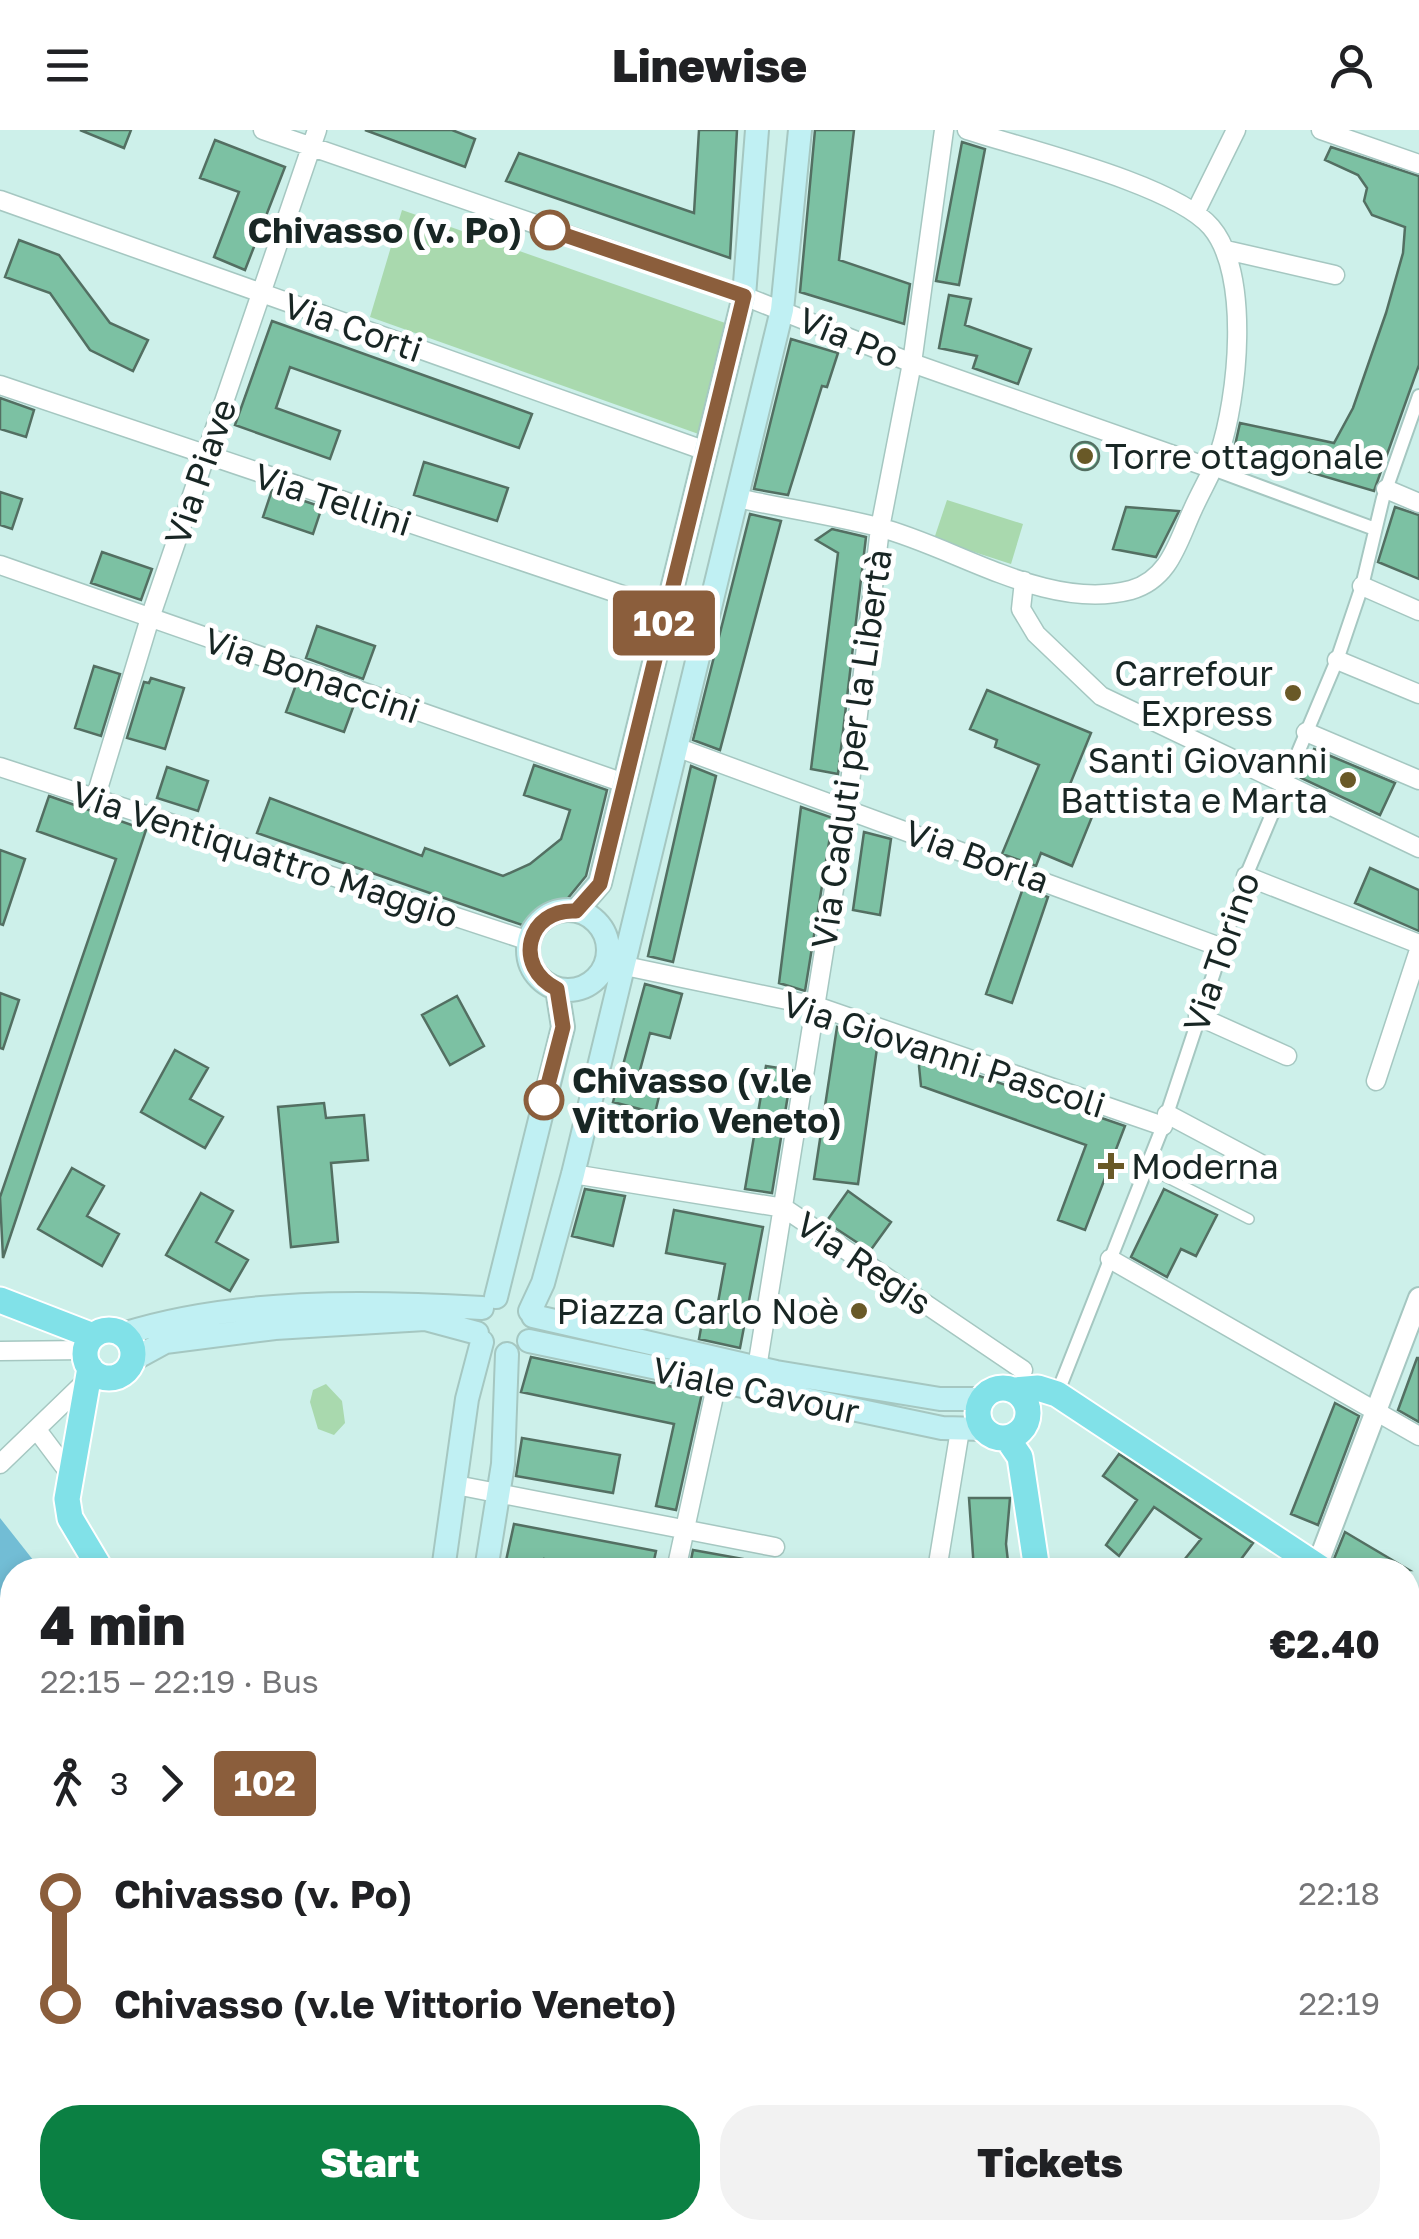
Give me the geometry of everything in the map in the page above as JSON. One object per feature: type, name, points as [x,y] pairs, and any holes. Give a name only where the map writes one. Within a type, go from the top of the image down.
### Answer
[{"type":"main road","points":[[576,911],[600,884],[744,296],[758,130]]},
{"type":"main road","points":[[507,1354],[529,1341],[532,1313],[543,1284],[617,993],[610,964],[601,927],[576,911],[564,910],[542,920],[530,941],[531,965],[537,976],[557,989],[577,990],[610,964],[633,925],[782,310],[800,130]]},
{"type":"main road","points":[[445,1558],[479,1337],[563,1027],[557,989]]},
{"type":"main road","points":[[94,1558],[70,1518],[66,1499],[94,1362],[108,1330],[124,1334],[164,1321],[272,1309],[516,1298],[532,1313]]},
{"type":"main road","points":[[0,1300],[94,1362],[127,1370],[133,1348],[124,1334]]},
{"type":"main road","name":"Viale Cavour","points":[[532,1313],[757,1368],[940,1398],[982,1399]]},
{"type":"main road","points":[[132,1360],[166,1342],[275,1328],[425,1319],[479,1337],[507,1354]]},
{"type":"main road","name":"Viale Cavour","points":[[529,1341],[717,1382],[994,1431]]},
{"type":"main road","points":[[488,1558],[499,1492],[507,1354]]},
{"type":"main road","points":[[994,1431],[1029,1410],[1019,1380]]},
{"type":"main road","points":[[1035,1558],[1020,1457],[978,1414],[982,1399],[994,1389],[1019,1380],[1066,1401],[1303,1558]]},
{"type":"main road","points":[[994,1431],[1055,1411],[1066,1401]]},
{"type":"street","name":"Via Po","points":[[263,130],[314,139],[782,310],[912,362],[1213,468]]},
{"type":"street","name":"Via Caduti per la Libertà","points":[[757,1368],[847,808],[880,528],[912,362],[944,130]]},
{"type":"street","points":[[736,498],[880,528],[1024,581],[1082,592],[1116,592],[1144,585],[1172,558],[1213,468],[1226,422],[1236,282],[1226,250],[1195,213],[1120,180],[967,130]]},
{"type":"street","points":[[1195,213],[1236,130]]},
{"type":"street","points":[[1322,130],[1419,164]]},
{"type":"street","name":"Via Piave","points":[[95,799],[150,618],[314,139]]},
{"type":"street","name":"Via Corti","points":[[0,200],[706,451]]},
{"type":"street","points":[[1226,250],[1335,275]]},
{"type":"street","name":"Via Tellini","points":[[0,385],[667,610]]},
{"type":"street","name":"Via Torino","points":[[1066,1401],[1110,1259],[1165,1120],[1220,947],[1337,660],[1362,586],[1386,489],[1419,396]]},
{"type":"street","points":[[1213,468],[1376,529]]},
{"type":"street","points":[[1386,489],[1419,503]]},
{"type":"street","name":"Via Bonaccini","points":[[0,564],[624,784]]},
{"type":"street","points":[[1024,581],[1021,609],[1036,634],[1101,696],[1131,714],[1285,780],[1419,848]]},
{"type":"street","points":[[1362,586],[1419,611]]},
{"type":"street","points":[[1337,660],[1419,694]]},
{"type":"street","points":[[1306,732],[1419,780]]},
{"type":"street","name":"Via Borla","points":[[676,747],[1220,947]]},
{"type":"street","name":"Via Ventiquattro Maggio","points":[[0,767],[530,941]]},
{"type":"street","points":[[1246,876],[1419,947],[1376,1081]]},
{"type":"street","name":"Via Giovanni Pascoli","points":[[610,964],[816,1006],[1165,1120],[1261,1164]]},
{"type":"street","points":[[1198,1016],[1287,1056]]},
{"type":"street","name":"Via Regis","points":[[572,1174],[784,1208],[1019,1380]]},
{"type":"street","points":[[1110,1259],[1419,1436]]},
{"type":"street","points":[[1322,1558],[1419,1298]]},
{"type":"street","points":[[0,1351],[94,1362],[78,1393],[42,1435],[0,1464]]},
{"type":"street","points":[[678,1558],[717,1382]]},
{"type":"street","points":[[942,1558],[994,1431]]},
{"type":"street","points":[[42,1435],[76,1446]]},
{"type":"street","points":[[42,1435],[70,1474]]},
{"type":"street","points":[[456,1486],[775,1548]]},
{"type":"lane","points":[[1146,1168],[1249,1219]]},
{"type":"green space","points":[[402,210],[731,325],[707,437],[370,317]]},
{"type":"green space","points":[[947,500],[1023,524],[1011,564],[934,539]]},
{"type":"green space","points":[[326,1384],[342,1401],[345,1423],[334,1435],[318,1429],[310,1402],[313,1390]]},
{"type":"shaded area","points":[[0,1518],[32,1558],[0,1558]]},
{"type":"building","points":[[80,130],[131,130],[124,148]]},
{"type":"building","points":[[365,130],[452,130],[475,139],[465,167]]},
{"type":"building","points":[[699,130],[737,130],[730,258],[506,181],[519,153],[694,213]]},
{"type":"building","points":[[815,130],[854,130],[839,260],[910,284],[904,324],[800,292]]},
{"type":"building","points":[[215,140],[285,167],[245,270],[214,257],[239,192],[200,178]]},
{"type":"building","points":[[962,142],[985,149],[959,285],[936,281]]},
{"type":"building","points":[[1331,147],[1419,176],[1419,365],[1374,491],[1234,450],[1240,423],[1334,443],[1353,408],[1386,313],[1403,253],[1405,227],[1372,215],[1364,201],[1367,188],[1358,175],[1325,160]]},
{"type":"building","points":[[19,240],[59,255],[110,323],[148,340],[133,371],[90,350],[50,293],[5,277]]},
{"type":"building","points":[[949,295],[971,299],[965,325],[1031,349],[1018,384],[973,368],[977,356],[939,348]]},
{"type":"building","points":[[272,321],[532,414],[519,448],[290,367],[276,408],[340,431],[330,459],[235,425]]},
{"type":"building","points":[[791,339],[838,353],[827,387],[822,386],[788,495],[754,489]]},
{"type":"building","points":[[0,398],[34,410],[26,437],[0,429]]},
{"type":"building","name":"Torre ottagonale","points":[[1085,442],[1095,446],[1099,456],[1095,466],[1085,470],[1075,466],[1071,456],[1075,446]]},
{"type":"building","points":[[424,462],[508,488],[497,521],[414,495]]},
{"type":"building","points":[[272,490],[322,507],[313,534],[263,517]]},
{"type":"building","points":[[0,492],[22,499],[12,529],[0,525]]},
{"type":"building","points":[[1126,507],[1179,511],[1156,557],[1113,549]]},
{"type":"building","points":[[1395,507],[1419,515],[1419,579],[1378,562]]},
{"type":"building","points":[[750,514],[781,521],[720,750],[693,740]]},
{"type":"building","points":[[832,529],[866,537],[838,774],[811,769],[838,553],[816,540]]},
{"type":"building","points":[[102,552],[152,569],[141,600],[91,583]]},
{"type":"building","points":[[317,626],[375,646],[363,679],[306,658]]},
{"type":"building","points":[[94,666],[120,674],[101,736],[75,728]]},
{"type":"building","points":[[151,678],[184,688],[165,749],[127,738],[144,682],[149,683]]},
{"type":"building","points":[[297,682],[355,702],[344,732],[286,712]]},
{"type":"building","points":[[987,690],[1091,733],[1066,794],[1096,807],[1072,866],[1041,853],[1036,866],[1002,854],[1039,765],[995,747],[997,740],[970,729]]},
{"type":"building","name":"Santi Giovanni Battista e Marta","points":[[1314,749],[1395,783],[1380,815],[1301,778]]},
{"type":"building","points":[[534,765],[607,790],[586,876],[568,898],[522,925],[257,833],[270,798],[422,856],[425,848],[503,876],[530,864],[561,839],[570,810],[524,795]]},
{"type":"building","points":[[691,766],[716,776],[673,962],[648,956]]},
{"type":"building","points":[[167,767],[208,781],[198,811],[157,798]]},
{"type":"building","points":[[49,796],[146,830],[3,1258],[0,1197],[116,859],[37,831]]},
{"type":"building","points":[[801,807],[833,818],[805,991],[779,983]]},
{"type":"building","points":[[864,832],[891,839],[880,915],[853,910]]},
{"type":"building","points":[[0,850],[25,859],[3,925],[0,924]]},
{"type":"building","points":[[1370,868],[1419,890],[1419,931],[1355,903]]},
{"type":"building","points":[[1023,888],[1048,897],[1012,1003],[986,994]]},
{"type":"building","points":[[645,984],[682,994],[670,1038],[650,1033],[636,1085],[660,1092],[655,1113],[613,1102]]},
{"type":"building","points":[[0,993],[19,1000],[3,1049],[0,1048]]},
{"type":"building","points":[[457,996],[484,1046],[450,1065],[422,1015]]},
{"type":"building","points":[[837,1027],[878,1041],[858,1184],[814,1179]]},
{"type":"building","points":[[175,1050],[208,1068],[190,1099],[223,1117],[205,1148],[141,1112]]},
{"type":"building","points":[[924,1057],[1125,1126],[1085,1230],[1058,1220],[1086,1145],[921,1086],[919,1066]]},
{"type":"building","points":[[766,1066],[792,1070],[772,1193],[745,1189]]},
{"type":"building","points":[[324,1103],[326,1118],[364,1115],[368,1160],[331,1163],[338,1242],[291,1247],[278,1107]]},
{"type":"building","points":[[72,1168],[104,1186],[87,1216],[119,1234],[102,1266],[38,1229]]},
{"type":"building","points":[[585,1189],[625,1196],[613,1246],[572,1236]]},
{"type":"building","points":[[1164,1189],[1217,1215],[1196,1256],[1181,1249],[1167,1277],[1131,1257]]},
{"type":"building","points":[[848,1191],[891,1222],[870,1251],[826,1222]]},
{"type":"building","points":[[201,1193],[233,1211],[216,1242],[248,1260],[230,1291],[166,1255]]},
{"type":"building","points":[[674,1210],[763,1227],[740,1348],[699,1339],[703,1317],[715,1319],[725,1264],[666,1253]]},
{"type":"building","points":[[531,1357],[702,1393],[676,1510],[656,1506],[674,1424],[521,1392]]},
{"type":"building","points":[[1419,1358],[1419,1422],[1398,1410]]},
{"type":"building","points":[[1335,1403],[1359,1416],[1318,1525],[1291,1514]]},
{"type":"building","points":[[522,1438],[620,1455],[613,1493],[516,1476]]},
{"type":"building","points":[[1119,1454],[1253,1543],[1242,1558],[1186,1558],[1201,1539],[1154,1507],[1119,1556],[1106,1545],[1137,1500],[1103,1476]]},
{"type":"building","points":[[969,1498],[1010,1498],[1008,1558],[973,1558]]},
{"type":"building","points":[[514,1524],[656,1551],[655,1558],[507,1558]]},
{"type":"building","points":[[1345,1532],[1389,1558],[1334,1558]]},
{"type":"building","points":[[693,1550],[738,1558],[691,1558]]},
{"type":"bus line","name":"102","points":[[544,1100],[563,1027],[557,989],[537,976],[528,953],[530,941],[542,920],[564,910],[576,911],[590,900],[600,884],[744,296],[550,230]]},
{"type":"place","name":"Chivasso (v. Po)","points":[[550,230]]},
{"type":"place","name":"Torre ottagonale","points":[[1085,456]]},
{"type":"place","name":"Carrefour Express","points":[[1293,693]]},
{"type":"place","name":"Santi Giovanni Battista e Marta","points":[[1348,780]]},
{"type":"place","name":"Chivasso (v.le Vittorio Veneto)","points":[[544,1100]]},
{"type":"place","name":"Moderna","points":[[1111,1166]]},
{"type":"place","name":"Piazza Carlo Noè","points":[[859,1311]]}]
